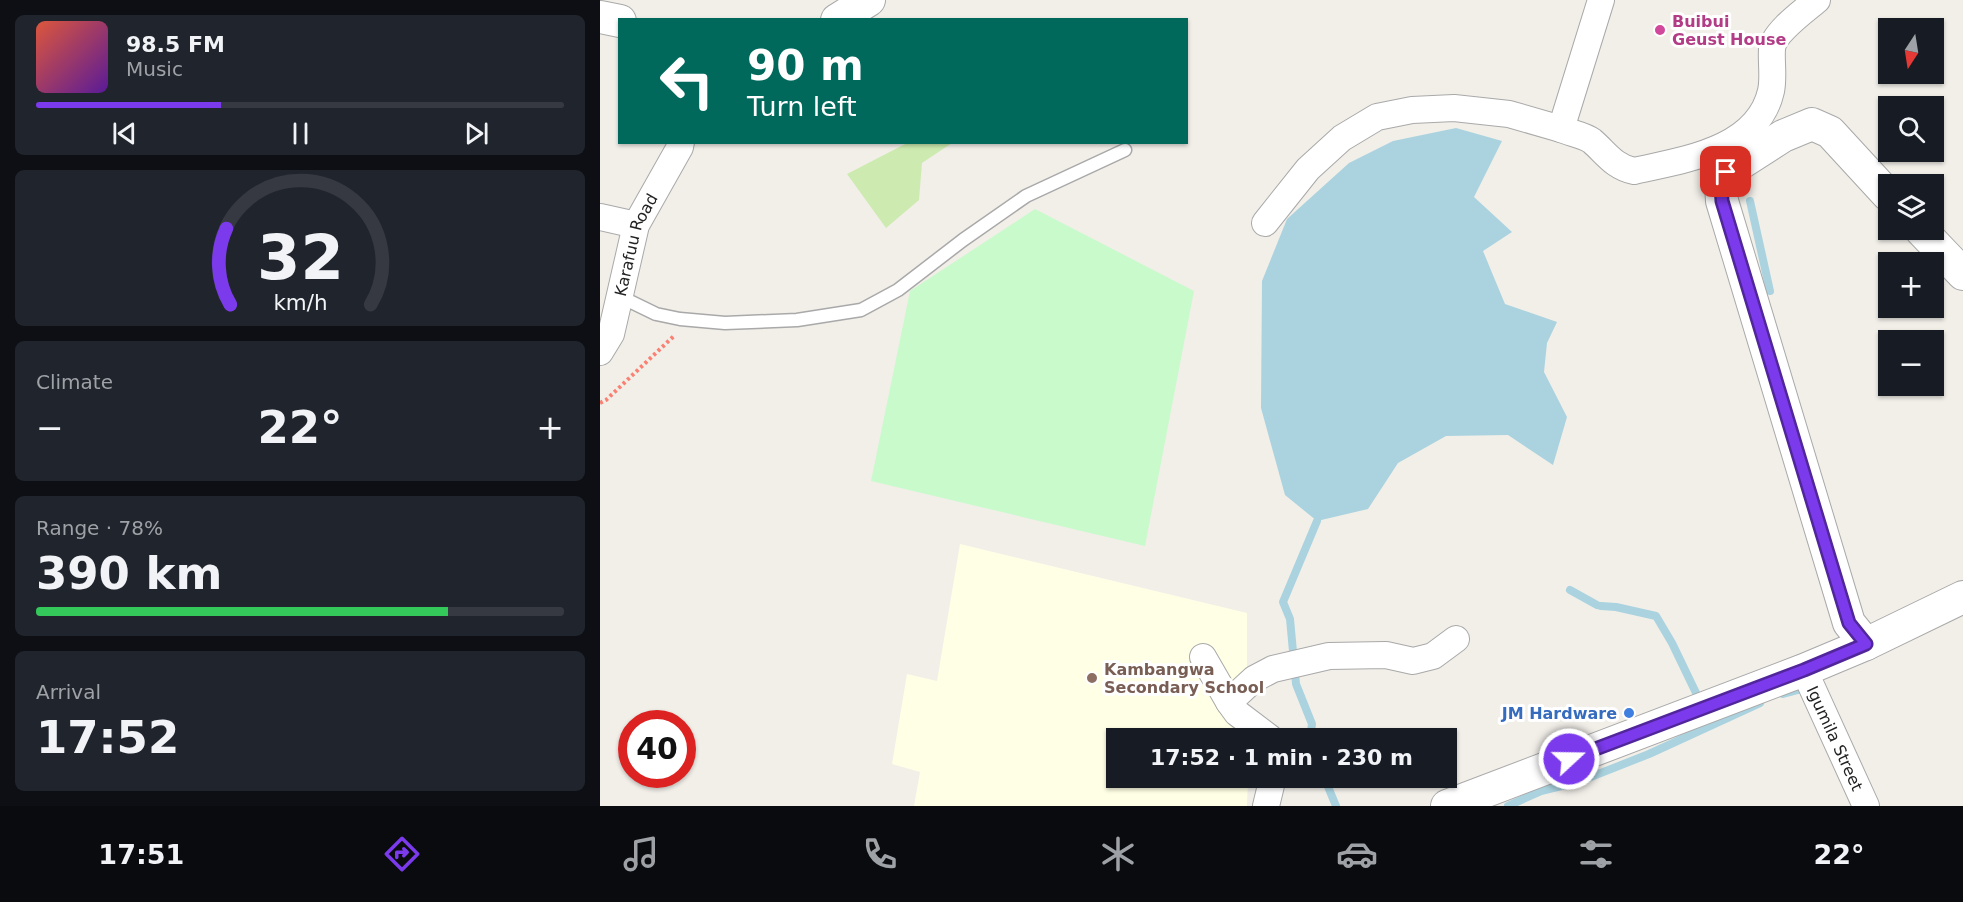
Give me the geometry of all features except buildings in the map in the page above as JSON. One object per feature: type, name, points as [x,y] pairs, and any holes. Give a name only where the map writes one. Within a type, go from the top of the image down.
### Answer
[{"type":"street","points":[[840,18],[868,0]]},
{"type":"street","points":[[1561,129],[1601,0]]},
{"type":"street","points":[[1265,223],[1308,170],[1342,138],[1377,117],[1412,110],[1454,108],[1509,114],[1590,139],[1614,164],[1634,171],[1714,150],[1741,137],[1759,118],[1771,91],[1774,39],[1817,0]]},
{"type":"street","points":[[600,17],[618,21]]},
{"type":"street","points":[[1866,644],[1849,623],[1722,201],[1721,185],[1726,172],[1783,136],[1812,124],[1830,132],[1878,184]]},
{"type":"street","name":"Karafuu Road","points":[[600,352],[611,334],[636,225],[682,144]]},
{"type":"street","points":[[600,217],[636,225]]},
{"type":"street","points":[[1931,240],[1963,274]]},
{"type":"street","points":[[1446,806],[1804,670],[1866,644],[1963,597]]},
{"type":"street","points":[[1229,702],[1264,672],[1281,667],[1329,656],[1386,656],[1413,661],[1433,656],[1456,639]]},
{"type":"street","points":[[1203,657],[1229,702],[1238,713],[1257,728]]},
{"type":"street","name":"Igumila Street","points":[[1804,670],[1866,806]]},
{"type":"street","points":[[1266,806],[1270,788]]},
{"type":"lane","points":[[621,297],[656,314],[680,319],[725,323],[797,320],[861,310],[898,290],[1026,195],[1125,150]]},
{"type":"path","points":[[600,403],[606,400],[682,328]]},
{"type":"shaded area","name":"Kambangwa Secondary School","points":[[960,544],[1247,613],[1247,728],[1106,728],[1106,788],[1248,788],[1247,806],[914,806],[920,772],[892,764],[907,674],[937,681]]},
{"type":"green space","points":[[905,144],[950,144],[922,163],[919,200],[886,228],[847,174]]},
{"type":"green space","points":[[1035,209],[1194,291],[1145,546],[871,481],[910,291]]},
{"type":"water","points":[[1456,128],[1502,141],[1474,197],[1512,232],[1483,251],[1505,304],[1557,322],[1547,343],[1544,372],[1567,417],[1553,465],[1508,435],[1446,436],[1398,463],[1368,509],[1317,521],[1285,495],[1261,408],[1262,281],[1287,219],[1349,163],[1393,141]]},
{"type":"waterway","points":[[1750,201],[1770,291]]},
{"type":"waterway","points":[[1311,728],[1312,724],[1296,684],[1290,619],[1283,602],[1317,521]]},
{"type":"waterway","points":[[1570,590],[1597,605]]},
{"type":"waterway","points":[[1601,606],[1656,616],[1698,697]]},
{"type":"waterway","points":[[1783,694],[1802,689],[1805,695]]},
{"type":"waterway","points":[[1508,806],[1541,791],[1578,782],[1649,754],[1760,703]]},
{"type":"waterway","points":[[1329,788],[1336,806]]},
{"type":"place","name":"Buibui Geust House","points":[[1660,30]]},
{"type":"place","name":"Kambangwa Secondary School","points":[[1092,678]]},
{"type":"place","name":"JM Hardware","points":[[1629,713]]},
{"type":"route","points":[[1569,759],[1804,670],[1866,644],[1849,623],[1722,201],[1721,185],[1726,172]]}]
